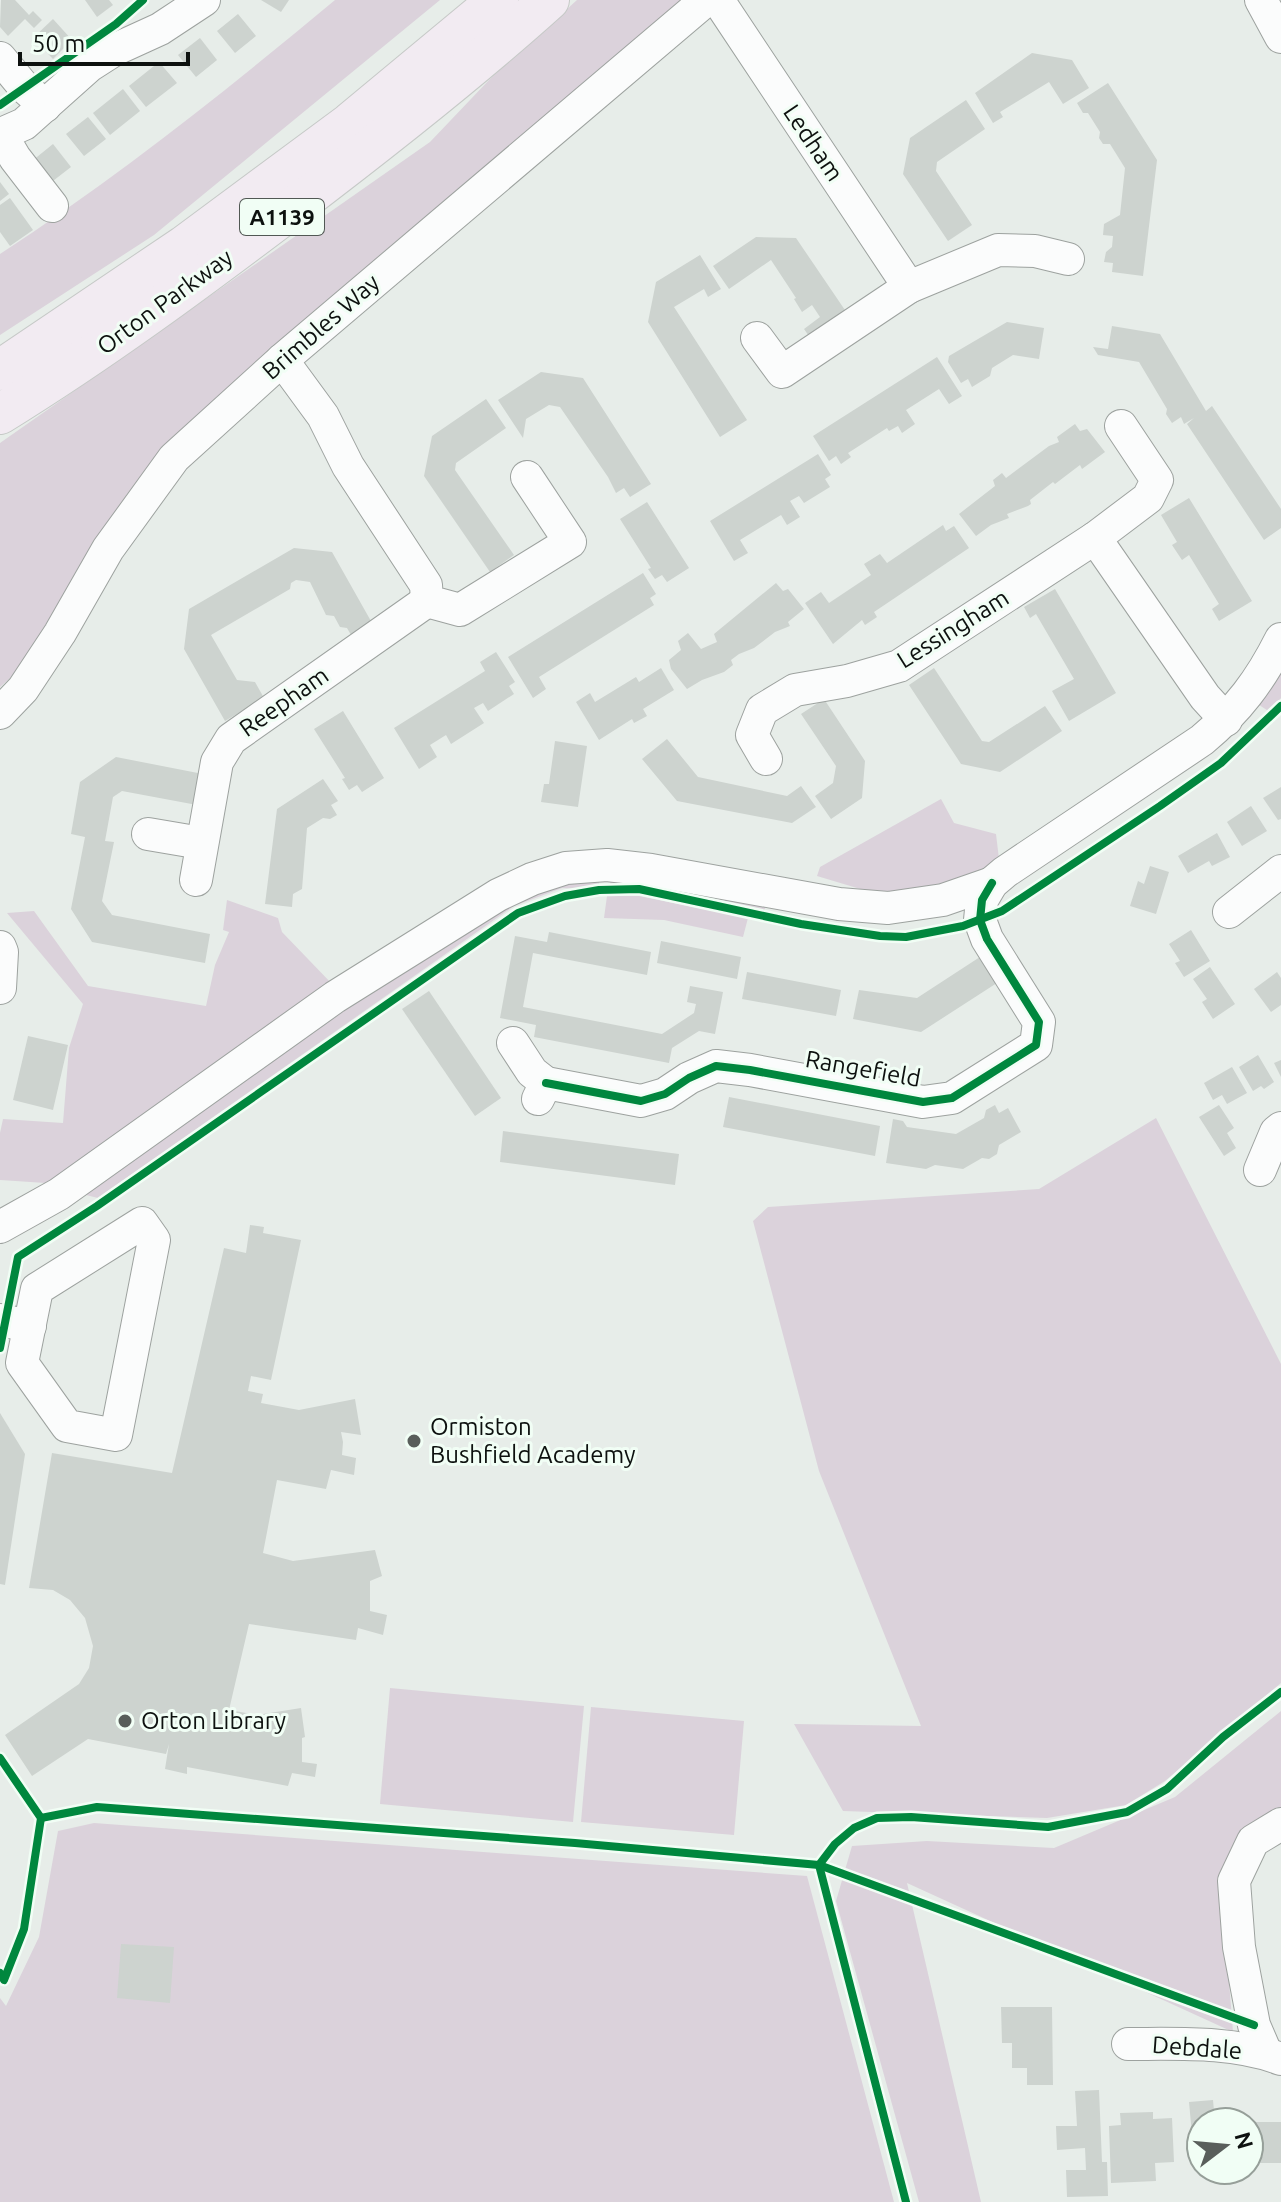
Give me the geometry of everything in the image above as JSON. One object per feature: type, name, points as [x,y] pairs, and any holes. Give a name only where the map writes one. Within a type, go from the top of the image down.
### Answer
[{"type":"main road","name":"Orton Parkway","points":[[0,370],[184,246],[337,133],[498,0]]},
{"type":"main road","name":"Orton Parkway","points":[[0,414],[54,380],[228,257],[373,147],[549,0]]},
{"type":"street","name":"Brimbles Way","points":[[0,713],[23,689],[60,633],[108,549],[165,470],[282,360],[706,0]]},
{"type":"street","name":"Ledham","points":[[718,0],[909,287]]},
{"type":"street","points":[[1261,0],[1281,37]]},
{"type":"street","points":[[52,206],[15,158],[1,134],[24,124],[89,66],[184,6]]},
{"type":"street","points":[[0,58],[45,106]]},
{"type":"street","points":[[757,338],[782,372],[909,287],[998,250],[1035,251],[1068,259]]},
{"type":"street","points":[[282,360],[323,416],[348,466],[426,585],[427,601],[460,610],[570,542],[527,477]]},
{"type":"street","name":"Lessingham","points":[[766,759],[752,735],[762,710],[795,690],[847,681],[899,666],[1095,538],[1148,498],[1157,480],[1121,426]]},
{"type":"street","points":[[1095,538],[1205,697],[1226,720]]},
{"type":"street","name":"Reepham","points":[[196,880],[217,762],[231,739],[427,601]]},
{"type":"street","points":[[0,1227],[59,1194],[335,997],[498,895],[532,879],[566,868],[607,865],[666,872],[839,904],[888,908],[943,900],[992,883],[1202,740],[1226,720],[1253,689],[1281,639]]},
{"type":"street","points":[[148,834],[201,843]]},
{"type":"street","points":[[1229,912],[1281,871]]},
{"type":"street","name":"Rangefield","points":[[513,1043],[542,1091],[641,1101],[665,1094],[689,1078],[716,1066],[766,1072],[923,1102],[952,1098],[1036,1045],[1039,1022],[987,939],[980,920],[982,900],[992,883]]},
{"type":"street","points":[[0,947],[0,988]]},
{"type":"street","points":[[1260,1170],[1276,1132],[1281,1128]]},
{"type":"street","points":[[142,1223],[154,1240],[116,1435],[67,1426],[22,1363],[15,1323],[37,1289],[142,1223]]},
{"type":"street","points":[[1273,2056],[1254,2025],[1239,1947],[1234,1881],[1253,1841],[1281,1824]]},
{"type":"street","name":"Debdale","points":[[1128,2044],[1201,2044],[1273,2056]]},
{"type":"shaded area","points":[[335,0],[440,0],[154,235],[0,335],[0,254],[171,132]]},
{"type":"shaded area","points":[[577,0],[698,0],[301,322],[127,494],[74,585],[19,670],[0,687],[0,443],[430,142],[490,79]]},
{"type":"shaded area","points":[[1281,659],[1281,698],[1270,712],[1256,703]]},
{"type":"shaded area","points":[[941,799],[954,823],[996,834],[999,859],[970,879],[887,897],[817,876],[820,867]]},
{"type":"shaded area","points":[[611,872],[769,899],[764,911],[639,885],[610,887]]},
{"type":"shaded area","points":[[599,874],[599,890],[562,888],[514,906],[98,1198],[74,1192],[344,1001],[525,890]]},
{"type":"shaded area","points":[[607,896],[639,896],[748,918],[743,937],[664,920],[604,918]]},
{"type":"shaded area","points":[[227,900],[278,918],[282,932],[334,986],[61,1184],[0,1180],[3,1119],[63,1123],[69,1048],[83,1004],[7,913],[34,911],[88,986],[206,1006],[215,965],[229,932],[223,930]]},
{"type":"shaded area","points":[[1156,1118],[1281,1364],[1281,1683],[1165,1781],[1126,1805],[1047,1818],[843,1811],[794,1724],[921,1726],[819,1471],[753,1221],[768,1207],[1039,1189]]},
{"type":"shaded area","points":[[390,1688],[584,1706],[573,1822],[380,1804]]},
{"type":"shaded area","points":[[591,1707],[744,1721],[734,1835],[581,1822]]},
{"type":"shaded area","points":[[1281,1711],[1281,1809],[1221,1879],[1233,2032],[907,1883],[981,2202],[919,2202],[836,1901],[852,1846],[927,1841],[1054,1848],[1175,1797]]},
{"type":"shaded area","points":[[94,1823],[807,1876],[894,2202],[0,2202],[0,1998],[6,2006],[39,1937],[58,1831]]},
{"type":"building","points":[[1,0],[15,0],[29,15],[33,11],[42,20],[34,28],[25,19],[8,36],[0,27]]},
{"type":"building","points":[[85,0],[109,0],[113,5],[97,17]]},
{"type":"building","points":[[261,0],[289,0],[281,12]]},
{"type":"building","points":[[238,14],[256,36],[235,53],[217,31]]},
{"type":"building","points":[[53,19],[72,40],[53,59],[33,38]]},
{"type":"building","points":[[200,38],[217,60],[196,77],[178,55]]},
{"type":"building","points":[[1032,53],[1072,60],[1089,88],[1063,104],[1049,82],[1000,112],[1003,117],[993,123],[975,93]]},
{"type":"building","points":[[159,62],[177,83],[146,107],[129,86]]},
{"type":"building","points":[[1108,83],[1157,160],[1143,276],[1112,272],[1113,263],[1104,262],[1106,252],[1112,247],[1113,236],[1103,235],[1104,224],[1120,215],[1125,168],[1110,144],[1103,144],[1099,138],[1100,132],[1088,113],[1083,113],[1077,103]]},
{"type":"building","points":[[123,89],[140,111],[110,135],[93,113]]},
{"type":"building","points":[[966,100],[985,129],[937,162],[936,171],[972,225],[948,241],[903,174],[910,138]]},
{"type":"building","points":[[88,117],[106,139],[84,156],[66,134]]},
{"type":"building","points":[[53,144],[71,167],[49,184],[32,161]]},
{"type":"building","points":[[0,182],[9,194],[0,201]]},
{"type":"building","points":[[10,198],[33,230],[10,246],[0,232],[0,205]]},
{"type":"building","points":[[756,237],[796,238],[849,316],[813,342],[804,329],[820,317],[812,305],[802,312],[771,260],[729,289],[713,266]]},
{"type":"building","points":[[700,255],[721,289],[708,297],[704,289],[674,307],[747,420],[720,437],[648,322],[656,282]]},
{"type":"building","points":[[1007,322],[1044,328],[1039,359],[1013,355],[992,368],[990,376],[972,387],[968,379],[961,383],[948,362],[949,356]]},
{"type":"building","points":[[1112,326],[1160,334],[1206,411],[1212,406],[1281,509],[1281,528],[1264,540],[1187,424],[1194,418],[1184,424],[1181,417],[1172,423],[1139,362],[1098,355],[1093,347],[1108,349]]},
{"type":"building","points":[[937,357],[962,396],[949,404],[939,389],[906,410],[915,424],[902,433],[898,426],[889,431],[887,428],[848,453],[851,457],[841,464],[836,456],[829,461],[813,436]]},
{"type":"building","points":[[541,372],[583,378],[651,484],[630,497],[624,488],[616,493],[560,407],[549,405],[526,419],[523,438],[498,400]]},
{"type":"building","points":[[486,399],[506,428],[456,463],[455,470],[514,555],[490,572],[424,476],[432,436]]},
{"type":"building","points":[[1075,424],[1080,431],[1087,429],[1105,452],[1082,469],[1080,465],[1055,484],[1053,482],[1030,500],[1028,506],[1007,514],[1009,518],[991,525],[976,536],[959,514],[995,486],[993,480],[1002,473],[1006,478],[1059,442],[1057,437]]},
{"type":"building","points":[[818,454],[831,475],[825,479],[830,487],[804,503],[799,496],[790,501],[800,517],[787,525],[781,515],[740,540],[748,553],[734,561],[710,521]]},
{"type":"building","points":[[1189,498],[1252,601],[1219,621],[1212,609],[1219,604],[1189,555],[1182,560],[1172,545],[1177,542],[1161,515]]},
{"type":"building","points":[[647,502],[689,568],[667,582],[662,575],[655,579],[620,519]]},
{"type":"building","points":[[943,525],[946,531],[954,526],[969,548],[874,612],[877,617],[865,625],[862,620],[833,644],[805,603],[821,592],[829,603],[871,575],[864,564],[880,554],[887,563]]},
{"type":"building","points":[[294,548],[332,552],[376,630],[355,642],[347,628],[340,627],[334,616],[326,615],[310,582],[296,580],[291,583],[290,589],[211,635],[237,680],[255,682],[264,698],[225,721],[184,649],[189,609]]},
{"type":"building","points":[[643,573],[656,594],[650,598],[654,605],[539,677],[546,689],[533,698],[508,657]]},
{"type":"building","points":[[776,583],[783,591],[788,589],[804,609],[788,622],[790,626],[739,654],[731,660],[733,665],[724,672],[687,689],[671,669],[669,660],[681,650],[678,641],[688,633],[701,649],[717,642],[714,634]]},
{"type":"building","points":[[1055,589],[1116,693],[1069,721],[1052,691],[1074,679],[1036,614],[1030,618],[1024,607]]},
{"type":"building","points":[[496,652],[515,682],[509,686],[514,694],[488,711],[483,703],[474,708],[484,723],[451,744],[446,735],[430,745],[437,757],[419,769],[394,728],[485,671],[480,662]]},
{"type":"building","points":[[661,668],[674,690],[643,709],[647,716],[634,723],[632,719],[599,740],[576,702],[590,693],[595,702],[636,677],[639,682]]},
{"type":"building","points":[[934,668],[982,741],[989,742],[1045,706],[1062,731],[1000,772],[961,764],[909,685]]},
{"type":"building","points":[[824,699],[865,761],[862,798],[831,819],[815,796],[833,783],[836,766],[801,714]]},
{"type":"building","points":[[343,711],[384,778],[362,792],[357,785],[349,790],[342,779],[345,778],[314,729]]},
{"type":"building","points":[[667,739],[698,777],[787,796],[801,786],[816,807],[792,823],[677,801],[642,759]]},
{"type":"building","points":[[555,741],[587,746],[578,807],[541,802],[544,784],[549,784]]},
{"type":"building","points":[[116,757],[203,774],[197,805],[122,791],[113,797],[105,841],[114,842],[102,901],[112,915],[210,934],[205,963],[92,942],[71,909],[85,837],[71,834],[80,782]]},
{"type":"building","points":[[323,779],[338,801],[331,805],[337,815],[330,819],[323,818],[307,828],[302,889],[293,894],[292,907],[265,904],[277,809]]},
{"type":"building","points":[[1281,787],[1281,819],[1278,820],[1263,798]]},
{"type":"building","points":[[1251,806],[1267,831],[1242,846],[1227,822]]},
{"type":"building","points":[[1217,833],[1230,857],[1212,866],[1209,861],[1188,873],[1178,856]]},
{"type":"building","points":[[1150,866],[1169,872],[1156,914],[1130,906],[1138,881],[1144,884]]},
{"type":"building","points":[[1191,930],[1210,961],[1184,977],[1175,963],[1180,961],[1169,944]]},
{"type":"building","points":[[549,932],[651,952],[647,975],[533,953],[523,1007],[662,1034],[694,1013],[696,1004],[687,1002],[690,986],[723,992],[715,1034],[699,1031],[672,1048],[669,1063],[534,1037],[536,1025],[500,1018],[515,936],[547,942]]},
{"type":"building","points":[[661,941],[741,957],[737,979],[657,963]]},
{"type":"building","points":[[983,955],[1000,981],[921,1032],[853,1019],[859,990],[917,998]]},
{"type":"building","points":[[1210,967],[1235,1004],[1213,1019],[1202,1002],[1207,999],[1193,979]]},
{"type":"building","points":[[747,972],[841,990],[836,1016],[742,999]]},
{"type":"building","points":[[1277,972],[1281,978],[1281,1005],[1271,1012],[1254,989]]},
{"type":"building","points":[[429,991],[501,1098],[475,1116],[402,1009]]},
{"type":"building","points":[[28,1036],[68,1045],[53,1110],[13,1100]]},
{"type":"building","points":[[1258,1055],[1274,1082],[1264,1089],[1261,1086],[1253,1091],[1239,1067]]},
{"type":"building","points":[[1281,1060],[1281,1077],[1274,1063]]},
{"type":"building","points":[[1232,1067],[1247,1093],[1227,1104],[1222,1095],[1213,1100],[1204,1083]]},
{"type":"building","points":[[729,1097],[880,1126],[875,1156],[723,1127]]},
{"type":"building","points":[[995,1105],[999,1113],[1008,1108],[1021,1132],[999,1145],[997,1154],[989,1159],[982,1158],[963,1169],[935,1165],[926,1169],[886,1163],[893,1119],[903,1121],[907,1127],[956,1134],[984,1118],[986,1110]]},
{"type":"building","points":[[1219,1105],[1234,1128],[1227,1133],[1236,1148],[1224,1156],[1199,1117]]},
{"type":"building","points":[[503,1131],[679,1154],[675,1185],[500,1162]]},
{"type":"building","name":"Ormiston Bushfield Academy","points":[[250,1225],[264,1227],[263,1233],[301,1240],[271,1380],[251,1376],[248,1391],[263,1394],[261,1403],[299,1410],[355,1399],[361,1435],[341,1432],[342,1455],[356,1458],[354,1475],[331,1470],[326,1489],[277,1480],[263,1553],[293,1561],[375,1550],[382,1576],[370,1581],[370,1611],[387,1615],[383,1635],[358,1628],[356,1640],[249,1624],[229,1710],[257,1715],[301,1708],[305,1737],[302,1738],[302,1762],[317,1764],[315,1777],[292,1773],[288,1786],[187,1767],[187,1774],[165,1769],[169,1744],[166,1754],[88,1739],[32,1776],[5,1735],[79,1684],[89,1668],[93,1646],[85,1618],[70,1600],[53,1590],[29,1588],[52,1453],[172,1473],[224,1248],[246,1253]]},
{"type":"building","points":[[0,1413],[25,1454],[5,1585],[0,1584]]},
{"type":"building","points":[[121,1944],[174,1947],[170,2003],[117,1998]]},
{"type":"building","points":[[1001,2007],[1052,2007],[1053,2085],[1027,2085],[1027,2068],[1012,2068],[1012,2043],[1002,2043]]},
{"type":"building","points":[[1099,2090],[1102,2162],[1107,2162],[1108,2196],[1067,2197],[1066,2170],[1086,2170],[1085,2148],[1057,2150],[1056,2126],[1077,2126],[1075,2091]]},
{"type":"building","points":[[1213,2100],[1214,2106],[1189,2106],[1189,2102]]},
{"type":"building","points":[[1153,2112],[1153,2119],[1172,2118],[1174,2162],[1155,2163],[1156,2181],[1111,2183],[1109,2126],[1121,2125],[1120,2113]]},
{"type":"building","points":[[1265,2122],[1281,2122],[1281,2163],[1265,2163]]},
{"type":"cycle path","points":[[0,105],[116,24],[143,0]]},
{"type":"cycle path","points":[[0,1348],[18,1257],[97,1206],[518,913],[565,896],[599,890],[639,889],[801,924],[880,936],[906,937],[963,926],[1002,911],[1160,806],[1221,763],[1281,706]]},
{"type":"cycle path","points":[[546,1083],[641,1101],[665,1094],[689,1078],[716,1066],[923,1102],[952,1098],[1036,1045],[1039,1022],[987,939],[980,920],[982,900],[992,883]]},
{"type":"cycle path","points":[[819,1865],[835,1844],[854,1828],[877,1818],[911,1817],[1048,1827],[1127,1812],[1167,1789],[1223,1737],[1281,1692]]},
{"type":"cycle path","points":[[0,1758],[41,1818],[24,1929],[4,1980],[0,1973]]},
{"type":"cycle path","points":[[41,1818],[97,1807],[819,1865],[1254,2025]]},
{"type":"cycle path","points":[[819,1865],[906,2202]]},
{"type":"place","name":"Ormiston Bushfield Academy","points":[[414,1441]]},
{"type":"place","name":"Orton Library","points":[[125,1721]]}]
